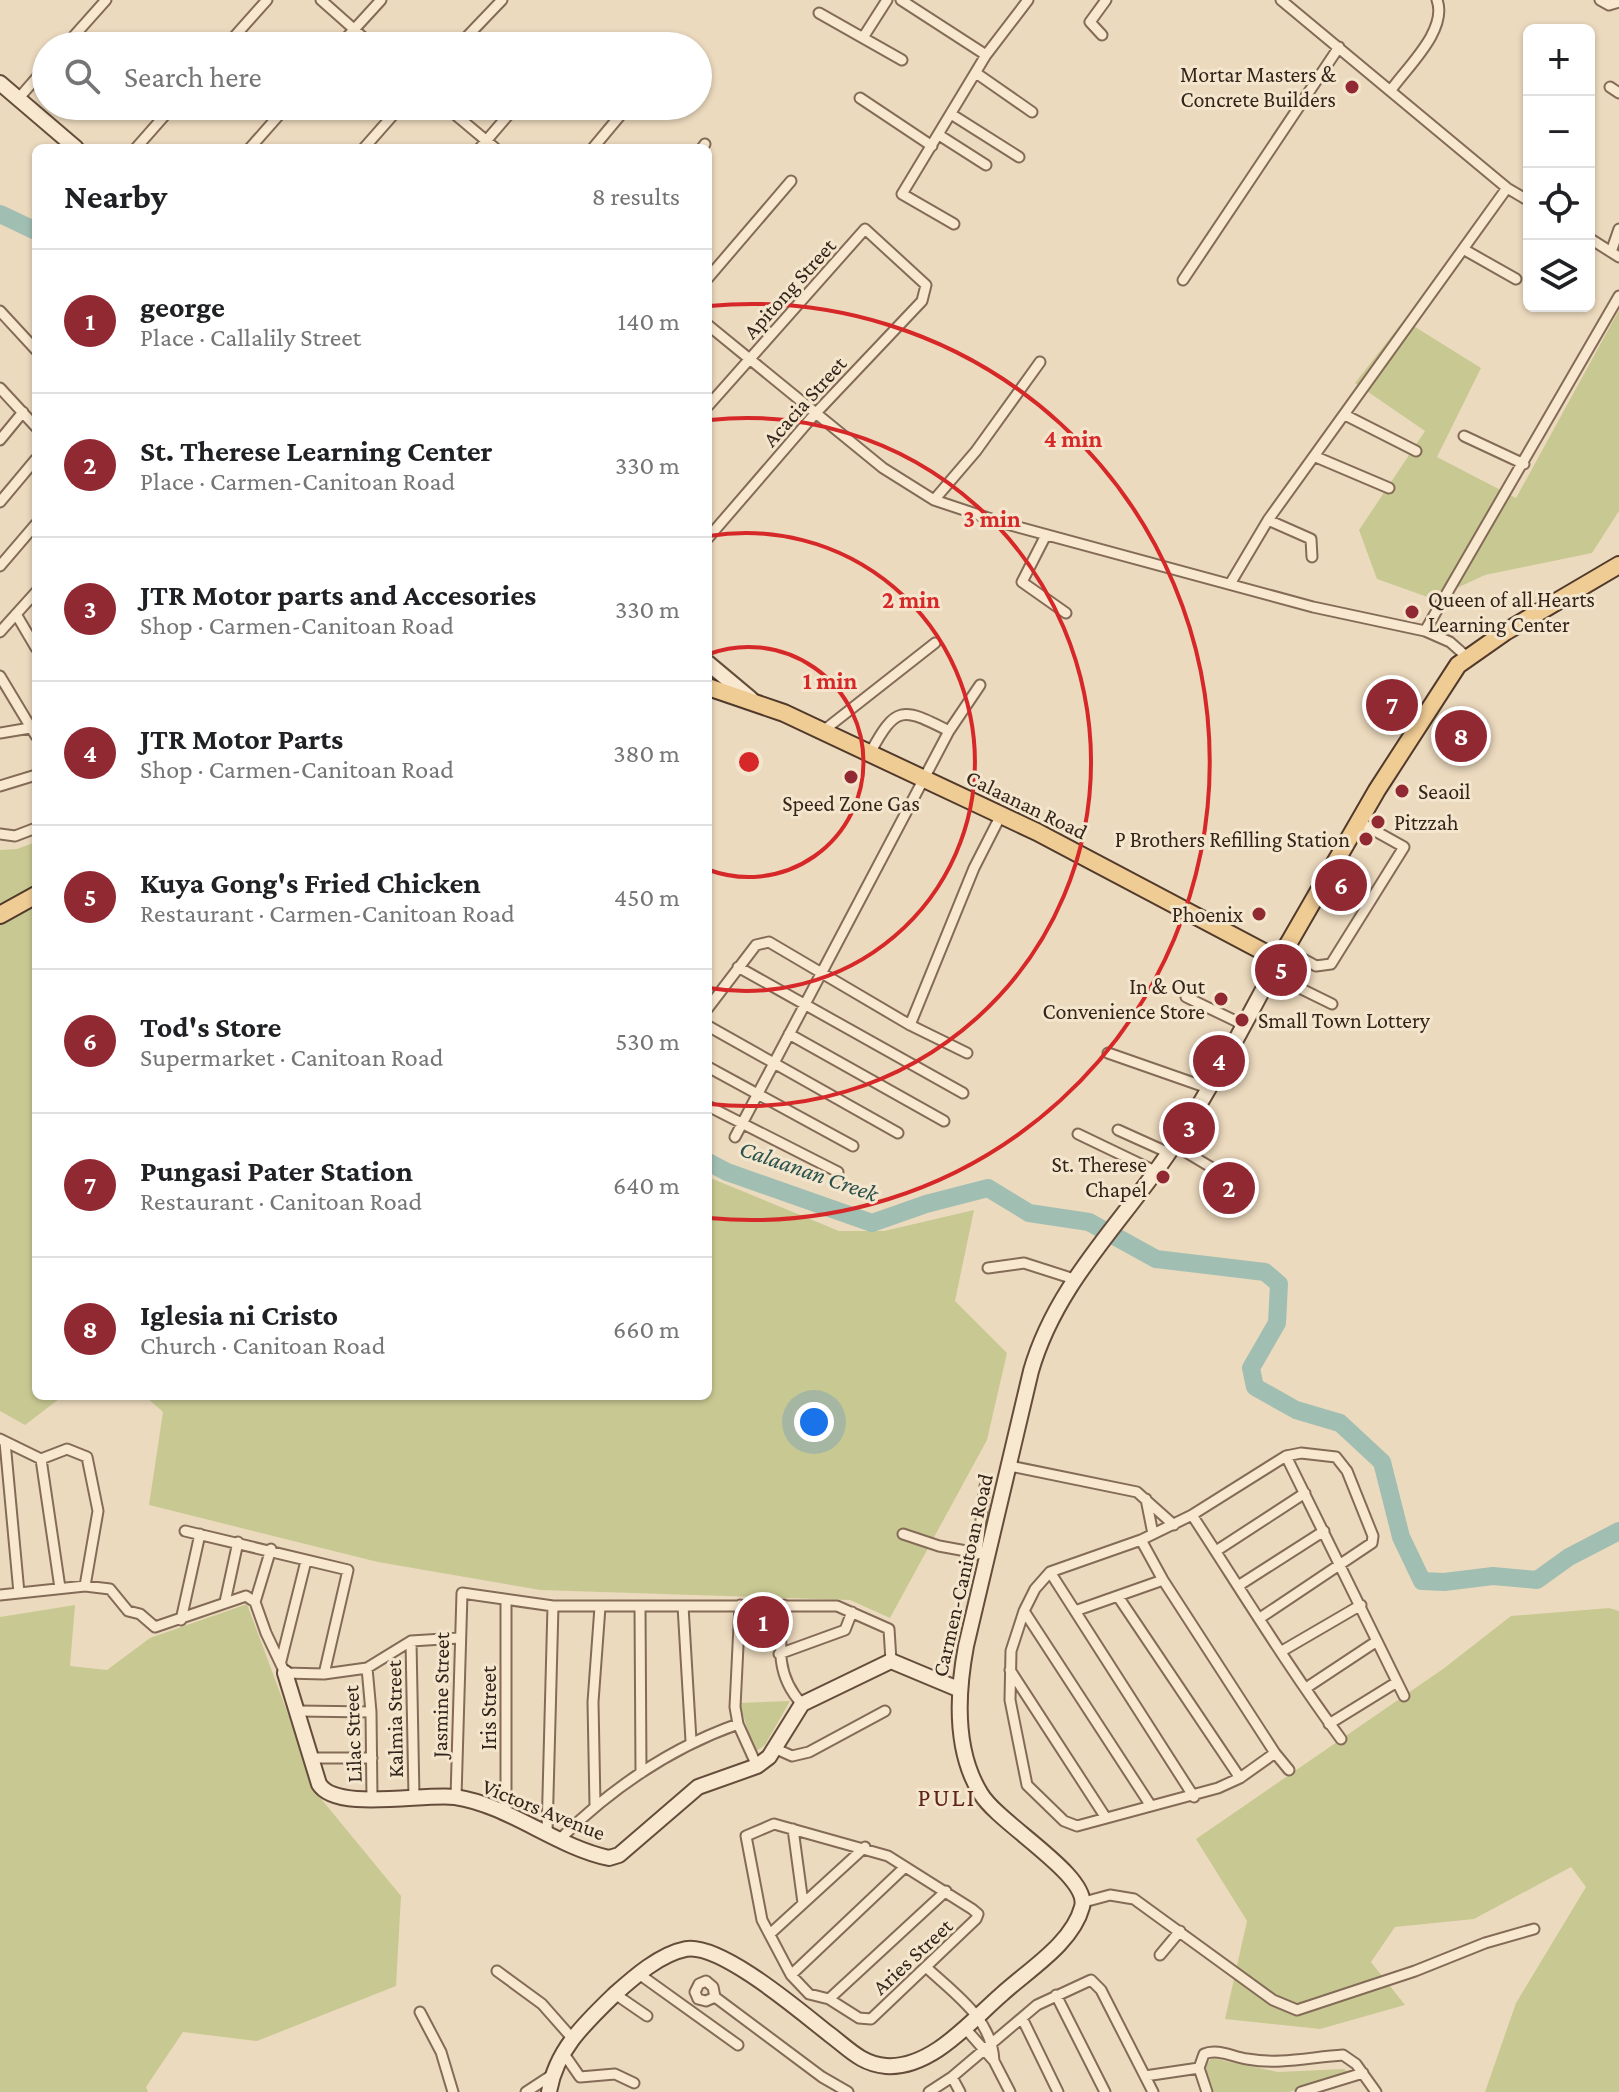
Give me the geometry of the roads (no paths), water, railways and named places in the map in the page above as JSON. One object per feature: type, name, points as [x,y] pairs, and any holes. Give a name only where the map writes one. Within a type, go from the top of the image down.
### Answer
[{"type":"main road","points":[[0,83],[32,111]]},
{"type":"main road","points":[[43,120],[71,144]]},
{"type":"main road","points":[[1279,961],[1441,686],[1467,657],[1618,567]]},
{"type":"main road","points":[[712,666],[751,699]]},
{"type":"main road","name":"Calaanan Road","points":[[712,688],[751,699],[1001,815],[1279,961]]},
{"type":"main road","points":[[0,915],[32,897]]},
{"type":"main road","name":"Carmen-Canitoan Road","points":[[1084,1902],[1081,1891],[1063,1868],[1005,1823],[979,1791],[963,1739],[958,1689],[982,1554],[1010,1466],[1037,1352],[1046,1327],[1074,1279],[1172,1149],[1279,961]]},
{"type":"main road","points":[[802,1704],[891,1661],[958,1689]]},
{"type":"main road","name":"Victors Avenue","points":[[283,1667],[322,1790],[340,1797],[372,1799],[456,1797],[506,1815],[601,1857],[614,1858],[698,1787],[757,1766],[769,1757],[802,1704]]},
{"type":"main road","points":[[549,2092],[562,2051],[615,1994],[639,1974],[681,1950],[697,1948],[709,1952],[804,2015],[859,2059],[894,2066],[918,2061],[964,2027],[1070,1932],[1084,1902]]},
{"type":"street","points":[[77,32],[106,0]]},
{"type":"street","points":[[238,32],[267,0]]},
{"type":"street","points":[[321,0],[357,32]]},
{"type":"street","points":[[351,32],[381,0]]},
{"type":"street","points":[[471,32],[502,0]]},
{"type":"street","points":[[864,36],[887,0]]},
{"type":"street","points":[[901,0],[986,55]]},
{"type":"street","points":[[954,224],[902,194],[986,55],[1028,0]]},
{"type":"street","points":[[1102,35],[1090,22],[1106,0]]},
{"type":"street","points":[[1281,0],[1507,188],[1523,197]]},
{"type":"street","points":[[1391,90],[1434,31],[1440,7],[1437,0]]},
{"type":"street","points":[[1600,0],[1609,5],[1619,2]]},
{"type":"street","points":[[819,13],[902,60]]},
{"type":"street","points":[[1183,280],[1339,47]]},
{"type":"street","points":[[976,73],[1032,112]]},
{"type":"street","points":[[18,99],[32,83]]},
{"type":"street","points":[[860,98],[932,146]]},
{"type":"street","points":[[951,114],[1019,157]]},
{"type":"street","points":[[140,144],[161,120]]},
{"type":"street","points":[[254,144],[275,120]]},
{"type":"street","points":[[368,144],[389,120]]},
{"type":"street","points":[[459,120],[483,144],[504,120]]},
{"type":"street","points":[[596,144],[616,120]]},
{"type":"street","points":[[939,135],[986,165]]},
{"type":"street","points":[[712,273],[791,181]]},
{"type":"street","points":[[1230,584],[1268,520],[1507,188]]},
{"type":"street","name":"Apitong Street","points":[[712,402],[865,229],[922,281],[927,291]]},
{"type":"street","points":[[1592,240],[1615,254],[1619,229]]},
{"type":"street","points":[[1463,249],[1516,279]]},
{"type":"street","name":"Acacia Street","points":[[712,533],[814,415],[922,301],[927,291]]},
{"type":"street","points":[[1425,631],[1619,296]]},
{"type":"street","points":[[0,311],[32,346]]},
{"type":"street","points":[[712,328],[814,415],[883,468],[934,500],[1046,535],[1425,631],[1450,642],[1467,657]]},
{"type":"street","points":[[934,500],[976,451],[1040,362]]},
{"type":"street","points":[[0,388],[32,422]]},
{"type":"street","points":[[0,440],[23,412]]},
{"type":"street","points":[[1345,415],[1416,451]]},
{"type":"street","points":[[1464,436],[1524,464]]},
{"type":"street","points":[[1316,457],[1389,488]]},
{"type":"street","points":[[0,502],[32,464]]},
{"type":"street","points":[[1268,520],[1311,539],[1312,557]]},
{"type":"street","points":[[0,566],[32,529]]},
{"type":"street","points":[[1046,535],[1022,582],[1066,613]]},
{"type":"street","points":[[0,632],[32,596]]},
{"type":"street","points":[[16,614],[32,641]]},
{"type":"street","points":[[823,731],[935,643]]},
{"type":"street","points":[[0,676],[32,730]]},
{"type":"street","points":[[735,1137],[949,731],[980,685]]},
{"type":"street","points":[[870,753],[887,722],[896,716],[914,714],[949,731]]},
{"type":"street","points":[[0,733],[32,732]]},
{"type":"street","points":[[0,786],[32,776]]},
{"type":"street","points":[[910,1025],[974,868],[1001,815]]},
{"type":"street","points":[[1279,961],[1316,966],[1331,964],[1404,847],[1359,822]]},
{"type":"street","points":[[0,834],[15,836],[32,830]]},
{"type":"street","points":[[712,1003],[756,945],[766,942],[910,1025],[967,1053]]},
{"type":"street","points":[[1279,961],[1332,1004]]},
{"type":"street","points":[[738,967],[963,1093]]},
{"type":"street","points":[[1186,997],[1244,1025]]},
{"type":"street","points":[[712,1028],[898,1133]]},
{"type":"street","points":[[789,1034],[944,1121]]},
{"type":"street","points":[[1108,1053],[1208,1088]]},
{"type":"street","points":[[712,1069],[853,1146]]},
{"type":"street","points":[[712,1108],[838,1172]]},
{"type":"street","points":[[1118,1130],[1172,1149],[1219,1172]]},
{"type":"street","points":[[1078,1134],[1155,1171]]},
{"type":"street","points":[[988,1268],[1024,1263],[1074,1279]]},
{"type":"street","points":[[2,1440],[41,1459],[74,1450],[87,1457],[98,1511],[85,1586]]},
{"type":"street","points":[[2,1440],[19,1593]]},
{"type":"street","points":[[1260,1618],[1374,1540],[1347,1471],[1336,1457],[1301,1453],[1286,1456],[1174,1525],[1050,1572],[1035,1589],[1024,1611],[1011,1651],[1011,1722],[1030,1790],[1071,1825],[1194,1797],[1240,1778],[1275,1753]]},
{"type":"street","points":[[1286,1456],[1404,1696]]},
{"type":"street","points":[[41,1459],[60,1588]]},
{"type":"street","points":[[1010,1466],[1126,1488],[1146,1499],[1174,1525]]},
{"type":"street","points":[[903,1534],[923,1542],[982,1554],[985,1486]]},
{"type":"street","points":[[1216,1551],[1305,1493]]},
{"type":"street","points":[[1146,1499],[1153,1534]]},
{"type":"street","points":[[1192,1515],[1341,1739]]},
{"type":"street","points":[[185,1531],[271,1549],[348,1570],[324,1674]]},
{"type":"street","points":[[1238,1586],[1324,1531]]},
{"type":"street","points":[[181,1620],[200,1534]]},
{"type":"street","points":[[1141,1540],[1163,1580],[1289,1770]]},
{"type":"street","points":[[225,1602],[238,1542]]},
{"type":"street","points":[[0,1595],[85,1586],[110,1589],[128,1611],[140,1614],[155,1627],[246,1596],[255,1602],[271,1549]]},
{"type":"street","points":[[306,1561],[283,1667],[324,1674],[367,1668],[411,1641],[459,1638]]},
{"type":"street","points":[[1050,1572],[1194,1797]]},
{"type":"street","points":[[1075,1611],[1163,1580]]},
{"type":"street","name":"Jasmine Street","points":[[456,1797],[462,1593],[506,1601]]},
{"type":"street","points":[[1119,1598],[1240,1778]]},
{"type":"street","points":[[506,1601],[600,1607],[837,1606],[889,1629],[891,1661]]},
{"type":"street","name":"Iris Street","points":[[506,1601],[506,1815]]},
{"type":"street","name":"Victors Avenue","points":[[255,1602],[283,1667]]},
{"type":"street","points":[[740,1605],[735,1707],[738,1724],[757,1766]]},
{"type":"street","points":[[784,1605],[779,1654],[781,1672],[802,1704]]},
{"type":"street","points":[[1282,1651],[1361,1605]]},
{"type":"street","points":[[553,1606],[554,1836]]},
{"type":"street","points":[[640,1606],[641,1773]]},
{"type":"street","points":[[683,1606],[691,1741]]},
{"type":"street","points":[[595,1805],[593,1702],[600,1607]]},
{"type":"street","points":[[1024,1611],[1151,1806]]},
{"type":"street","points":[[779,1654],[845,1630],[852,1612]]},
{"type":"street","name":"Kalmia Street","points":[[411,1641],[414,1797]]},
{"type":"street","points":[[1306,1688],[1377,1641]]},
{"type":"street","name":"Lilac Street","points":[[367,1668],[372,1799]]},
{"type":"street","points":[[1009,1669],[1106,1818]]},
{"type":"street","points":[[1329,1724],[1397,1682]]},
{"type":"street","points":[[298,1711],[371,1712]]},
{"type":"street","points":[[774,1748],[792,1756],[809,1752],[885,1711]]},
{"type":"street","points":[[554,1836],[691,1741],[738,1724]]},
{"type":"street","points":[[312,1758],[372,1758]]},
{"type":"street","points":[[774,1824],[793,1829],[865,1847],[946,1891],[829,1999],[809,1994],[791,1975],[762,1920],[746,1836],[774,1824]]},
{"type":"street","points":[[793,1829],[803,1903]]},
{"type":"street","points":[[771,1933],[865,1847]]},
{"type":"street","points":[[791,1975],[905,1867]]},
{"type":"street","name":"Aries Street","points":[[829,1999],[866,2019],[965,1933],[978,1914],[946,1891]]},
{"type":"street","points":[[1084,1902],[1110,1895],[1134,1899],[1273,2000],[1297,2010],[1415,1971],[1485,1943],[1534,1929]]},
{"type":"street","points":[[1160,1955],[1180,1931]]},
{"type":"street","points":[[927,1968],[977,2015],[993,2041],[994,2061]]},
{"type":"street","points":[[497,1971],[542,2004],[572,2038]]},
{"type":"street","points":[[639,1974],[738,2045]]},
{"type":"street","points":[[929,2092],[952,2077],[1022,2018],[1056,1995],[1086,1980],[1094,1981],[1153,2092]]},
{"type":"street","points":[[615,1994],[647,2016]]},
{"type":"street","points":[[1056,1995],[1105,2092]]},
{"type":"street","points":[[715,1997],[822,2077],[848,2092]]},
{"type":"street","points":[[420,2012],[441,2052],[453,2092]]},
{"type":"street","points":[[1022,2018],[1058,2092]]},
{"type":"street","points":[[964,2027],[981,2050],[994,2061],[1010,2092]]},
{"type":"street","points":[[562,2051],[580,2077],[615,2074],[634,2083]]},
{"type":"street","points":[[1207,2092],[1199,2068],[1204,2054],[1211,2051],[1249,2060],[1299,2062],[1339,2055],[1350,2059],[1376,2092]]},
{"type":"street","points":[[1145,2076],[1199,2068]]},
{"type":"street","points":[[1301,2092],[1363,2073]]},
{"type":"street","points":[[526,2092],[552,2075]]},
{"type":"street","points":[[822,2077],[825,2092]]},
{"type":"street","points":[[952,2077],[960,2092]]},
{"type":"waterway","name":"Calaanan Creek","points":[[0,214],[32,229]]},
{"type":"waterway","name":"Calaanan Creek","points":[[712,1164],[872,1223],[926,1204],[988,1188],[1029,1213],[1089,1222],[1156,1259],[1265,1272],[1279,1284],[1277,1323],[1251,1368],[1255,1387],[1296,1410],[1340,1423],[1382,1462],[1401,1537],[1422,1581],[1444,1582],[1493,1576],[1537,1580],[1569,1557],[1619,1531]]},
{"type":"place","name":"Mortar Masters & Concrete Builders","points":[[1352,87]]},
{"type":"place","name":"Queen of all Hearts Learning Center","points":[[1412,612]]},
{"type":"place","name":"Pungasi Pater Station","points":[[1392,705]]},
{"type":"place","name":"Iglesia ni Cristo","points":[[1461,736]]},
{"type":"place","name":"Speed Zone Gas","points":[[851,777]]},
{"type":"place","name":"Seaoil","points":[[1402,791]]},
{"type":"place","name":"Pitzzah","points":[[1378,822]]},
{"type":"place","name":"P Brothers Refilling Station","points":[[1366,839]]},
{"type":"place","name":"Tod's Store","points":[[1341,885]]},
{"type":"place","name":"Phoenix","points":[[1259,914]]},
{"type":"place","name":"Kuya Gong's Fried Chicken","points":[[1281,970]]},
{"type":"place","name":"In & Out Convenience Store","points":[[1221,999]]},
{"type":"place","name":"Small Town Lottery","points":[[1242,1020]]},
{"type":"place","name":"JTR Motor Parts","points":[[1219,1061]]},
{"type":"place","name":"JTR Motor parts and Accesories","points":[[1189,1128]]},
{"type":"place","name":"St. Therese Chapel","points":[[1163,1177]]},
{"type":"place","name":"St. Therese Learning Center","points":[[1229,1188]]},
{"type":"place","name":"george","points":[[763,1622]]},
{"type":"district","name":"PULI","points":[[947,1797]]}]
